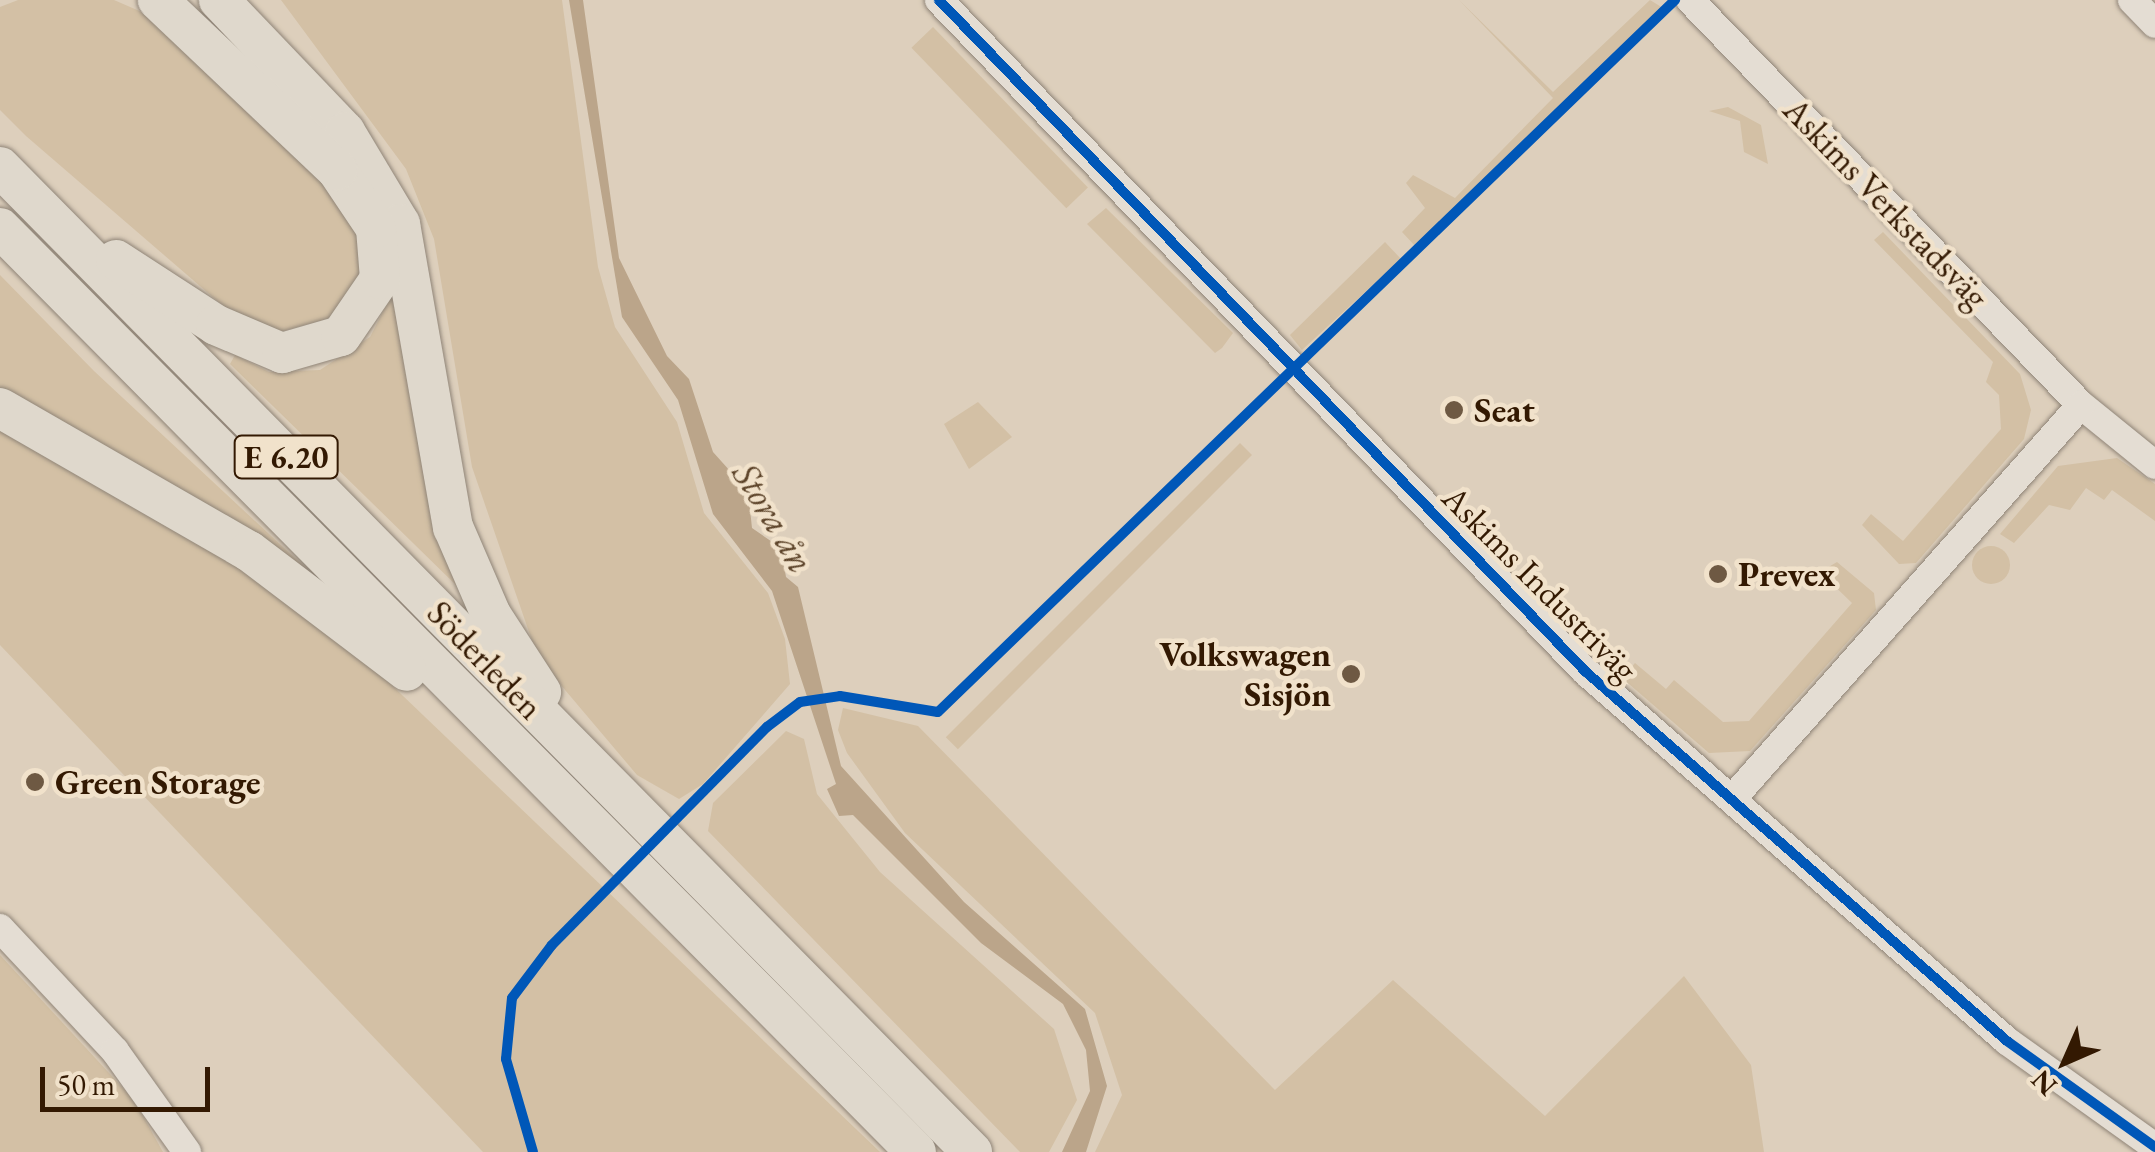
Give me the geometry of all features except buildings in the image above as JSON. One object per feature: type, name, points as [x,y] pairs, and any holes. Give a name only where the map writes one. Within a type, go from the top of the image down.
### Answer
[{"type":"highway","points":[[50,216],[216,325],[282,352],[342,336],[374,296],[381,245],[362,202],[274,102],[158,0]]},
{"type":"highway","points":[[219,0],[322,104],[385,191],[418,296],[441,474],[470,574],[606,783]]},
{"type":"highway","name":"Söderleden","points":[[0,167],[972,1152]]},
{"type":"highway","name":"Söderleden","points":[[0,228],[916,1152]]},
{"type":"highway","points":[[0,408],[264,561],[571,806]]},
{"type":"street","name":"Askims Industriväg","points":[[940,0],[1575,661],[2008,1041],[2155,1147]]},
{"type":"street","name":"Askims Verkstadsväg","points":[[1690,0],[2081,405],[2155,466]]},
{"type":"street","points":[[2132,0],[2155,24]]},
{"type":"street","points":[[1732,799],[2081,405]]},
{"type":"street","points":[[0,928],[115,1050],[187,1152]]},
{"type":"shaded area","points":[[18,0],[114,0],[158,19],[304,155],[362,241],[366,269],[338,316],[279,332],[244,324],[26,136],[0,110],[0,7]]},
{"type":"shaded area","points":[[281,0],[562,0],[598,267],[615,327],[677,422],[704,513],[768,593],[785,639],[790,684],[703,784],[679,799],[637,775],[538,658],[472,467],[434,239],[406,169]]},
{"type":"shaded area","points":[[569,0],[583,0],[619,258],[667,356],[689,379],[713,452],[748,491],[752,528],[781,548],[786,577],[798,587],[841,766],[964,902],[1085,1009],[1107,1086],[1086,1152],[1062,1152],[1090,1091],[1086,1050],[1063,1004],[981,943],[853,815],[839,816],[827,789],[836,784],[772,591],[713,514],[678,400],[622,317]]},
{"type":"shaded area","points":[[1459,0],[1553,92],[1650,0],[1663,8],[1416,247],[1402,232],[1425,208],[1406,183],[1413,175],[1455,198],[1553,98]]},
{"type":"shaded area","points":[[933,27],[1088,187],[1066,208],[911,48]]},
{"type":"shaded area","points":[[1728,107],[1761,125],[1768,164],[1744,152],[1740,121],[1709,111]]},
{"type":"shaded area","points":[[1106,208],[1233,333],[1222,348],[1215,353],[1087,224]]},
{"type":"shaded area","points":[[1883,232],[2020,374],[2031,410],[2024,439],[1916,563],[1899,564],[1862,525],[1871,514],[1903,541],[2001,429],[1999,395],[1986,382],[1993,362],[1874,240]]},
{"type":"shaded area","points":[[1385,242],[1401,259],[1302,350],[1290,335]]},
{"type":"shaded area","points":[[0,275],[94,371],[342,602],[0,390]]},
{"type":"shaded area","points":[[393,292],[459,588],[230,364],[235,355],[269,372],[320,370],[370,337]]},
{"type":"shaded area","points":[[978,402],[1012,437],[969,469],[944,424]]},
{"type":"shaded area","points":[[0,420],[181,522],[356,651],[880,1152],[483,1152],[0,645]]},
{"type":"shaded area","points":[[1240,443],[1252,455],[958,749],[946,737]]},
{"type":"shaded area","points":[[2117,458],[2155,484],[2155,521],[2112,490],[2104,500],[2086,488],[2070,510],[2049,505],[2014,543],[2000,534],[2058,466]]},
{"type":"shaded area","points":[[1991,546],[2004,552],[2010,565],[2004,578],[1991,584],[1978,578],[1972,565],[1978,552]]},
{"type":"shaded area","points":[[1837,562],[1874,593],[1876,610],[1750,751],[1709,753],[1622,678],[1635,663],[1666,689],[1674,680],[1723,722],[1749,721],[1852,603],[1820,572]]},
{"type":"shaded area","points":[[843,708],[918,726],[1275,1090],[1393,980],[1545,1116],[1684,976],[1751,1065],[1764,1152],[1095,1152],[1122,1095],[1095,1013],[905,833],[847,753],[838,730]]},
{"type":"shaded area","points":[[786,731],[804,739],[817,794],[880,872],[1054,1029],[1077,1100],[1049,1152],[1020,1152],[708,831],[713,803]]},
{"type":"shaded area","points":[[0,955],[134,1100],[163,1152],[0,1152]]},
{"type":"cycle path","points":[[939,0],[1586,672],[2007,1041],[2155,1147]]},
{"type":"cycle path","points":[[533,1152],[506,1059],[512,998],[552,945],[767,727],[800,702],[840,696],[938,712],[1675,0]]},
{"type":"place","name":"Seat","points":[[1454,410]]},
{"type":"place","name":"Prevex","points":[[1718,574]]},
{"type":"place","name":"Volkswagen Sisjön","points":[[1351,674]]},
{"type":"place","name":"Green Storage","points":[[35,782]]},
{"type":"water label","name":"Stora ån","points":[[774,517]]}]
